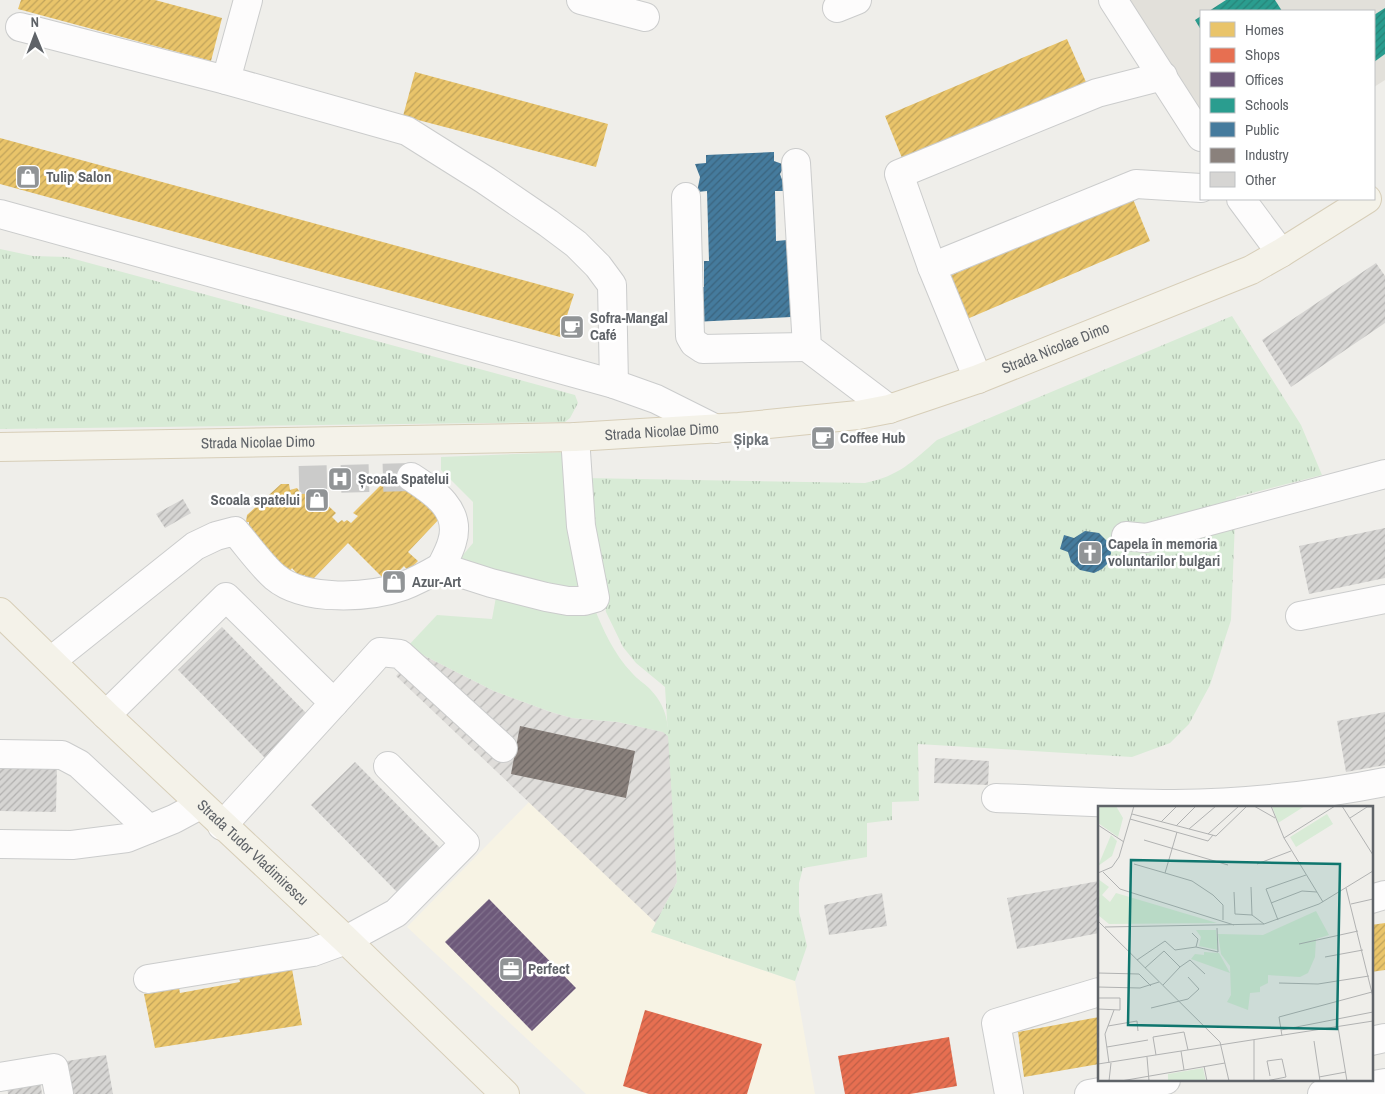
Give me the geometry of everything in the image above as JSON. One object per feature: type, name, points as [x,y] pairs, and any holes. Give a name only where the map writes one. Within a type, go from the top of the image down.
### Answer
[{"type":"main road","name":"Strada Nicolae Dimo","points":[[0,446],[575,437],[716,429],[823,420],[889,410],[978,380],[1251,270],[1365,200]]},
{"type":"main road","name":"Strada Tudor Vladimirescu","points":[[0,612],[222,826],[346,940],[505,1094]]},
{"type":"street","points":[[226,80],[248,0]]},
{"type":"street","points":[[581,0],[645,17]]},
{"type":"street","points":[[1113,0],[1200,135]]},
{"type":"street","points":[[20,27],[226,80],[407,131],[485,180],[555,228],[576,244],[598,266],[612,285],[614,384]]},
{"type":"street","points":[[978,380],[932,267],[899,174],[1097,93],[1163,76]]},
{"type":"street","points":[[796,163],[807,347]]},
{"type":"street","points":[[932,267],[1136,184],[1200,188]]},
{"type":"street","points":[[686,197],[690,336],[694,343],[703,349],[807,347],[889,410]]},
{"type":"street","points":[[1242,200],[1281,253]]},
{"type":"street","points":[[0,214],[614,384],[656,399],[716,429]]},
{"type":"street","points":[[441,567],[491,583],[546,597],[568,601],[584,601],[595,598],[581,526],[575,437]]},
{"type":"street","points":[[1126,536],[1146,538],[1385,474]]},
{"type":"street","points":[[51,661],[195,546],[216,536],[235,531],[275,577],[303,592],[332,595],[374,594],[403,586],[441,567],[453,540],[452,514],[442,499],[411,478]]},
{"type":"street","points":[[106,715],[226,597],[334,703]]},
{"type":"street","points":[[1300,616],[1385,599]]},
{"type":"street","points":[[222,826],[380,652],[400,654],[503,748]]},
{"type":"street","points":[[0,754],[62,755],[80,764],[149,829]]},
{"type":"street","points":[[148,979],[313,952],[346,940],[396,913],[465,843],[388,766]]},
{"type":"street","points":[[996,798],[1174,804],[1251,801],[1337,792],[1385,782]]},
{"type":"street","points":[[0,844],[72,845],[127,838],[174,819],[200,805]]},
{"type":"street","points":[[1372,899],[1385,895]]},
{"type":"street","points":[[1009,1094],[996,1023],[1098,992]]},
{"type":"street","points":[[1372,1041],[1385,1038]]},
{"type":"street","points":[[0,1077],[54,1068],[59,1094]]},
{"type":"street","points":[[1089,1094],[1155,1082]]},
{"type":"street","points":[[1322,1094],[1385,1083]]},
{"type":"shaded area","points":[[1122,0],[1385,0],[1385,80],[1375,86],[1375,10],[1200,10],[1200,121]]},
{"type":"shaded area","points":[[417,652],[494,691],[551,712],[572,718],[618,722],[664,732],[669,737],[677,882],[656,923],[396,676]]},
{"type":"shaded area","points":[[529,802],[656,923],[651,932],[795,981],[815,1094],[586,1094],[407,927]]},
{"type":"green space","points":[[0,249],[33,256],[67,257],[575,395],[578,403],[570,418],[565,422],[0,429]]},
{"type":"green space","points":[[1232,316],[1301,425],[1322,475],[1236,497],[1231,620],[1210,685],[1189,724],[1170,743],[1132,757],[918,744],[919,801],[892,802],[892,820],[867,823],[867,857],[803,868],[799,883],[799,912],[807,946],[795,981],[651,932],[677,882],[665,687],[636,663],[623,647],[606,612],[584,478],[865,483],[877,480],[904,467],[937,440]]},
{"type":"green space","points":[[568,452],[584,588],[572,590],[457,562],[473,543],[473,502],[441,470],[441,457]]},
{"type":"green space","points":[[496,597],[594,607],[614,650],[634,675],[658,699],[666,716],[669,737],[663,732],[618,722],[572,718],[551,712],[494,691],[407,647],[437,615],[492,619]]},
{"type":"building: Homes","points":[[21,0],[155,0],[222,18],[211,61],[18,9]]},
{"type":"building: Homes","points":[[1067,39],[1086,82],[902,158],[885,116]]},
{"type":"building: Homes","points":[[415,72],[608,124],[596,167],[403,116]]},
{"type":"building: Homes","points":[[0,138],[574,294],[560,337],[0,184]]},
{"type":"building: Homes","points":[[1133,199],[1150,241],[960,322],[942,279]]},
{"type":"building: Homes","points":[[400,481],[442,516],[408,552],[418,561],[408,571],[404,566],[397,573],[392,574],[392,576],[383,578],[348,543],[313,579],[305,580],[305,575],[299,576],[292,568],[289,572],[253,538],[256,534],[249,528],[249,522],[246,522],[247,515],[281,484],[289,484],[290,490],[297,488],[300,492],[306,485],[336,513],[332,517],[338,523],[342,520],[344,522],[347,520],[351,523],[358,516],[353,513],[383,483],[389,490],[393,485],[400,486]]},
{"type":"building: Homes","points":[[1385,923],[1385,970],[1372,972],[1372,925]]},
{"type":"building: Homes","points":[[292,969],[302,1025],[155,1048],[144,994],[179,988],[180,993],[240,982],[239,978]]},
{"type":"building: Homes","points":[[1098,1017],[1098,1064],[1024,1077],[1018,1032]]},
{"type":"building: Shops","points":[[645,1010],[762,1044],[747,1094],[649,1094],[623,1086]]},
{"type":"building: Shops","points":[[949,1037],[957,1086],[910,1094],[845,1094],[838,1056]]},
{"type":"building: Offices","points":[[489,899],[576,988],[532,1031],[445,942]]},
{"type":"building: Schools","points":[[1226,0],[1275,0],[1281,10],[1211,10]]},
{"type":"building: Schools","points":[[1385,8],[1385,54],[1375,61],[1375,14]]},
{"type":"building: Schools","points":[[1200,17],[1200,28],[1195,20]]},
{"type":"building: Public","points":[[774,152],[774,161],[785,165],[780,174],[786,191],[775,191],[776,241],[787,240],[791,317],[693,322],[697,287],[704,287],[704,261],[709,261],[707,191],[697,192],[700,177],[695,164],[706,163],[706,155]]},
{"type":"building: Public","name":"Capela în memoria voluntarilor bulgari","points":[[1085,531],[1099,533],[1108,542],[1111,553],[1108,563],[1094,573],[1080,570],[1071,562],[1068,552],[1060,549],[1064,535],[1074,538]]},
{"type":"building: Industry","points":[[520,726],[635,751],[626,798],[511,774]]},
{"type":"building: Other","points":[[1376,263],[1385,276],[1385,323],[1291,387],[1262,340]]},
{"type":"building: Other","points":[[183,499],[191,513],[165,528],[156,514]]},
{"type":"building: Other","points":[[1385,528],[1385,578],[1309,594],[1299,546]]},
{"type":"building: Other","points":[[222,627],[310,717],[266,759],[178,670]]},
{"type":"building: Other","points":[[1385,712],[1385,765],[1346,772],[1337,721]]},
{"type":"building: Other","points":[[935,758],[989,761],[988,785],[934,783]]},
{"type":"building: Other","points":[[355,762],[443,851],[399,894],[311,805]]},
{"type":"building: Other","points":[[0,764],[57,765],[56,812],[0,811]]},
{"type":"building: Other","points":[[1098,881],[1098,933],[1017,949],[1007,898]]},
{"type":"building: Other","points":[[882,893],[887,926],[829,935],[824,905]]},
{"type":"building: Other","points":[[106,1055],[113,1094],[73,1094],[67,1061]]},
{"type":"building: Other","points":[[40,1080],[42,1094],[8,1094],[7,1086]]},
{"type":"tunnel","points":[[299,480],[411,477]]},
{"type":"place","name":"Tulip Salon","points":[[28,177]]},
{"type":"place","name":"Sofra-Mangal Café","points":[[572,327]]},
{"type":"place","name":"Coffee Hub","points":[[823,438]]},
{"type":"place","name":"Școala Spatelui","points":[[340,479]]},
{"type":"place","name":"Scoala spatelui","points":[[317,500]]},
{"type":"place","name":"Capela în memoria voluntarilor bulgari","points":[[1090,553]]},
{"type":"place","name":"Azur-Art","points":[[394,582]]},
{"type":"place","name":"Perfect","points":[[511,969]]},
{"type":"district","name":"Șipka","points":[[751,439]]}]
